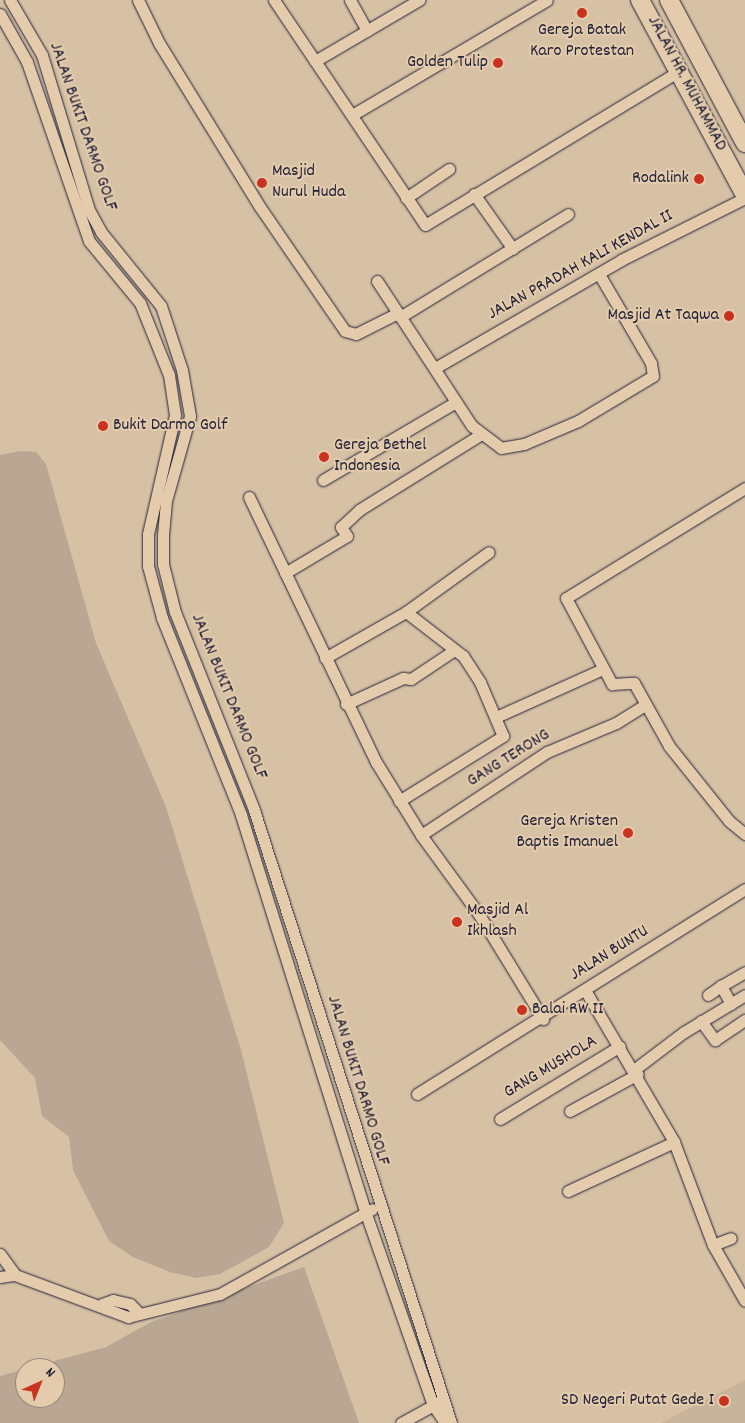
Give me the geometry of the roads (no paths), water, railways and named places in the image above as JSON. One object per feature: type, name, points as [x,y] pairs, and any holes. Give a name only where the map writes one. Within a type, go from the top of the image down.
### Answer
[{"type":"main road","name":"JALAN HR. MUHAMMAD","points":[[640,0],[745,197]]},
{"type":"main road","name":"JALAN HR. MUHAMMAD","points":[[669,0],[745,143]]},
{"type":"main road","points":[[682,78],[707,72]]},
{"type":"main road","points":[[704,117],[709,109],[724,104]]},
{"type":"street","name":"JALAN BUKIT DARMO GOLF","points":[[10,0],[42,55],[89,210],[101,232],[162,306],[182,370],[190,416],[166,501],[163,564],[175,612],[254,810],[378,1206],[446,1398],[444,1420]]},
{"type":"street","points":[[138,0],[159,43],[260,207],[345,331],[356,334],[399,315],[513,249],[568,214]]},
{"type":"street","points":[[274,0],[352,115],[421,222],[428,225],[474,194],[682,78]]},
{"type":"street","points":[[350,0],[367,31]]},
{"type":"street","points":[[315,61],[419,0]]},
{"type":"street","points":[[352,115],[547,0]]},
{"type":"street","name":"JALAN BUKIT DARMO GOLF","points":[[0,14],[27,62],[89,241],[140,303],[169,375],[175,415],[154,499],[148,566],[162,618],[241,815],[365,1211],[433,1405],[444,1420]]},
{"type":"street","points":[[406,198],[449,169]]},
{"type":"street","points":[[474,194],[513,249]]},
{"type":"street","name":"JALAN PRADAH KALI KENDAL II","points":[[435,368],[599,274],[745,197]]},
{"type":"street","points":[[377,281],[456,402],[480,435],[501,448],[524,444],[587,417],[653,376],[652,363],[599,274]]},
{"type":"street","points":[[323,480],[456,402]]},
{"type":"street","points":[[285,573],[347,536],[340,527],[359,510],[480,435]]},
{"type":"street","points":[[745,488],[568,596],[603,669],[614,686],[634,683],[669,746],[728,821],[745,834]]},
{"type":"street","points":[[248,497],[346,704],[399,801],[421,835],[480,916],[543,1019]]},
{"type":"street","points":[[325,658],[406,612],[489,552]]},
{"type":"street","points":[[399,801],[502,738],[496,717],[480,682],[463,656],[453,651],[406,612]]},
{"type":"street","points":[[346,704],[403,678],[412,679],[453,651]]},
{"type":"street","points":[[496,717],[603,669]]},
{"type":"street","name":"GANG TERONG","points":[[421,835],[547,752],[616,723],[645,705]]},
{"type":"street","name":"JALAN BUNTU","points":[[417,1094],[543,1019],[585,990],[745,889]]},
{"type":"street","points":[[708,994],[745,972]]},
{"type":"street","points":[[721,986],[731,1004]]},
{"type":"street","points":[[585,990],[636,1071],[674,1142],[713,1245],[745,1300]]},
{"type":"street","points":[[570,1111],[636,1071],[701,1022],[745,996]]},
{"type":"street","points":[[701,1022],[715,1040],[745,1020]]},
{"type":"street","name":"GANG MUSHOLA","points":[[500,1119],[620,1046]]},
{"type":"street","points":[[568,1191],[674,1142]]},
{"type":"street","points":[[0,1277],[15,1275],[102,1304],[109,1314],[128,1317],[138,1312],[220,1294],[365,1211],[378,1206]]},
{"type":"street","points":[[713,1245],[732,1238]]},
{"type":"street","points":[[0,1254],[15,1275]]},
{"type":"street","points":[[402,1423],[446,1398]]},
{"type":"place","name":"Gereja Batak Karo Protestan","points":[[582,13]]},
{"type":"place","name":"Golden Tulip","points":[[498,63]]},
{"type":"place","name":"Rodalink","points":[[699,179]]},
{"type":"place","name":"Masjid Nurul Huda","points":[[262,183]]},
{"type":"place","name":"Masjid At Taqwa","points":[[729,316]]},
{"type":"place","name":"Bukit Darmo Golf","points":[[103,426]]},
{"type":"place","name":"Gereja Bethel Indonesia","points":[[324,457]]},
{"type":"place","name":"Gereja Kristen Baptis Imanuel","points":[[628,833]]},
{"type":"place","name":"Masjid Al Ikhlash","points":[[457,922]]},
{"type":"place","name":"Balai RW II","points":[[522,1010]]},
{"type":"place","name":"SD Negeri Putat Gede I","points":[[724,1401]]}]
